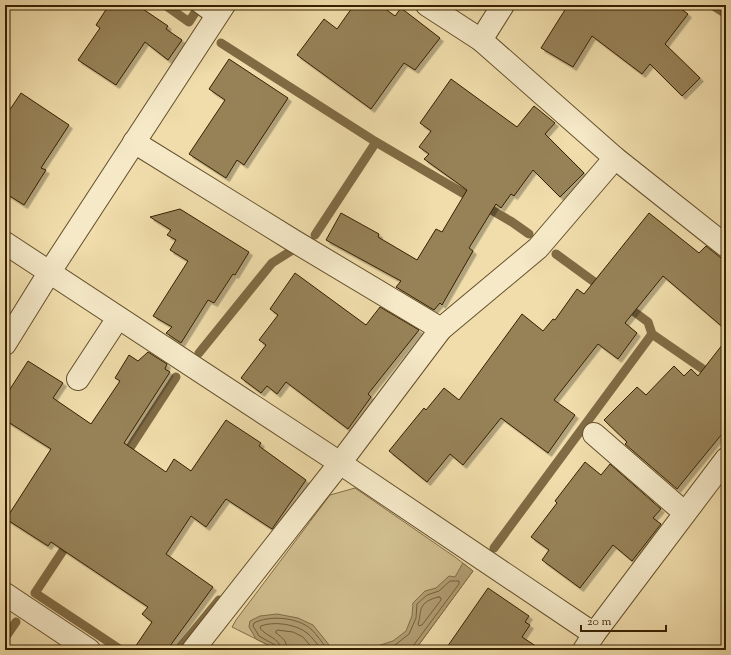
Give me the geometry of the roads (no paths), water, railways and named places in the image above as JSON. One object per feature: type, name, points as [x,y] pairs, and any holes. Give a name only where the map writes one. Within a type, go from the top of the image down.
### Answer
[{"type":"street","points":[[427,5],[481,40],[615,158],[726,246]]},
{"type":"street","points":[[481,40],[503,5]]},
{"type":"street","points":[[5,344],[49,273],[219,12]]},
{"type":"street","points":[[134,142],[294,241],[441,329]]},
{"type":"street","points":[[193,650],[340,463],[441,329],[538,248],[615,158]]},
{"type":"street","points":[[5,243],[340,463],[589,642],[726,459]]},
{"type":"street","points":[[78,379],[118,318]]},
{"type":"street","points":[[594,434],[685,513]]},
{"type":"street","points":[[5,594],[88,650]]},
{"type":"lane","points":[[196,5],[219,12]]},
{"type":"water","points":[[463,563],[473,571],[415,650],[374,650],[374,647],[393,641],[406,631],[412,616],[413,603],[425,591],[436,588],[449,576],[455,577]]},
{"type":"water","points":[[277,614],[298,618],[313,625],[330,646],[340,650],[275,650],[256,639],[249,627],[250,621],[260,616]]},
{"type":"waterway","points":[[165,5],[189,22],[200,5]]},
{"type":"waterway","points":[[712,5],[726,14]]},
{"type":"waterway","points":[[221,43],[376,142],[512,222],[529,234]]},
{"type":"waterway","points":[[315,235],[376,142]]},
{"type":"waterway","points":[[199,353],[272,263],[291,251]]},
{"type":"waterway","points":[[556,254],[604,289]]},
{"type":"waterway","points":[[625,305],[648,322],[652,334],[726,385]]},
{"type":"waterway","points":[[494,548],[652,334]]},
{"type":"waterway","points":[[124,457],[176,377]]},
{"type":"waterway","points":[[70,540],[35,593],[121,650]]},
{"type":"waterway","points":[[178,650],[219,600]]},
{"type":"waterway","points":[[5,638],[16,622]]}]
